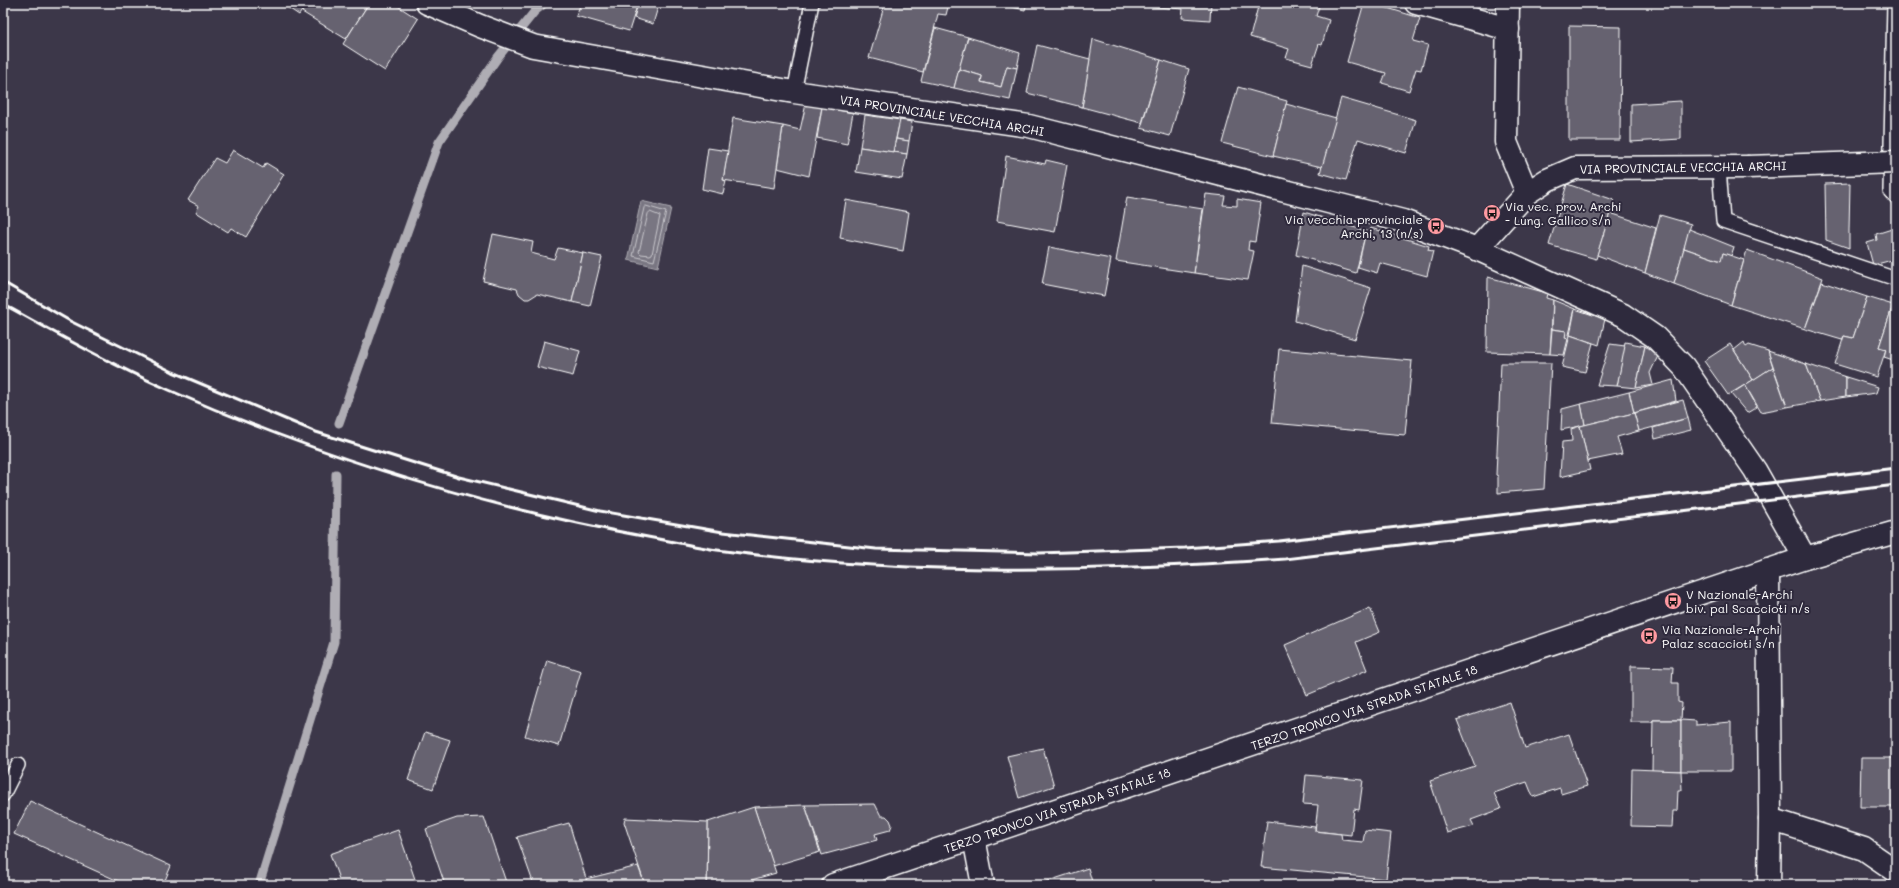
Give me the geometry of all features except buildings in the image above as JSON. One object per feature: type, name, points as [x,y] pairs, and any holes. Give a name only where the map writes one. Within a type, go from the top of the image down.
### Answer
[{"type":"street","name":"VIA PROVINCIALE VECCHIA ARCHI","points":[[427,3],[480,26],[534,46],[794,92],[1029,126],[1403,221],[1477,250],[1623,315],[1655,337],[1684,367],[1755,470],[1805,558]]},
{"type":"street","points":[[1416,3],[1508,29]]},
{"type":"street","points":[[1508,3],[1506,142],[1527,193]]},
{"type":"street","name":"VIA PROVINCIALE VECCHIA ARCHI","points":[[1477,250],[1527,193],[1547,180],[1575,168],[1719,168],[1896,162]]},
{"type":"street","name":"TERZO TRONCO VIA STRADA STATALE 18","points":[[833,885],[1768,570],[1896,532]]},
{"type":"street","points":[[1768,570],[1770,819],[1769,885]]},
{"type":"street","points":[[1770,819],[1864,849],[1896,871]]},
{"type":"street","points":[[974,838],[983,885]]},
{"type":"lane","points":[[794,92],[812,3]]},
{"type":"lane","points":[[1894,3],[1890,190],[1896,198]]},
{"type":"lane","points":[[1719,168],[1723,221],[1896,279]]},
{"type":"lane","points":[[3,795],[18,765]]},
{"type":"water","points":[[641,201],[671,208],[658,267],[628,260]]},
{"type":"waterway","points":[[339,423],[439,142],[498,57],[535,11],[545,3]]},
{"type":"waterway","points":[[259,885],[334,642],[336,474]]},
{"type":"railway","points":[[3,282],[70,321],[173,372],[316,432],[459,477],[600,511],[723,532],[876,549],[1039,553],[1185,548],[1279,541],[1896,468]]},
{"type":"railway","points":[[3,304],[106,360],[169,390],[227,415],[346,459],[467,496],[591,526],[716,550],[795,559],[865,565],[1005,569],[1145,567],[1285,559],[1896,485]]},
{"type":"place","name":"Via vec. prov. Archi - Lung. Gallico s/n","points":[[1492,213]]},
{"type":"place","name":"Via vecchia provinciale Archi, 13 (n/s)","points":[[1436,226]]},
{"type":"place","name":"V Nazionale-Archi biv. pal Scaccioti n/s","points":[[1673,601]]},
{"type":"place","name":"Via Nazionale-Archi Palaz scaccioti s/n","points":[[1649,636]]}]
